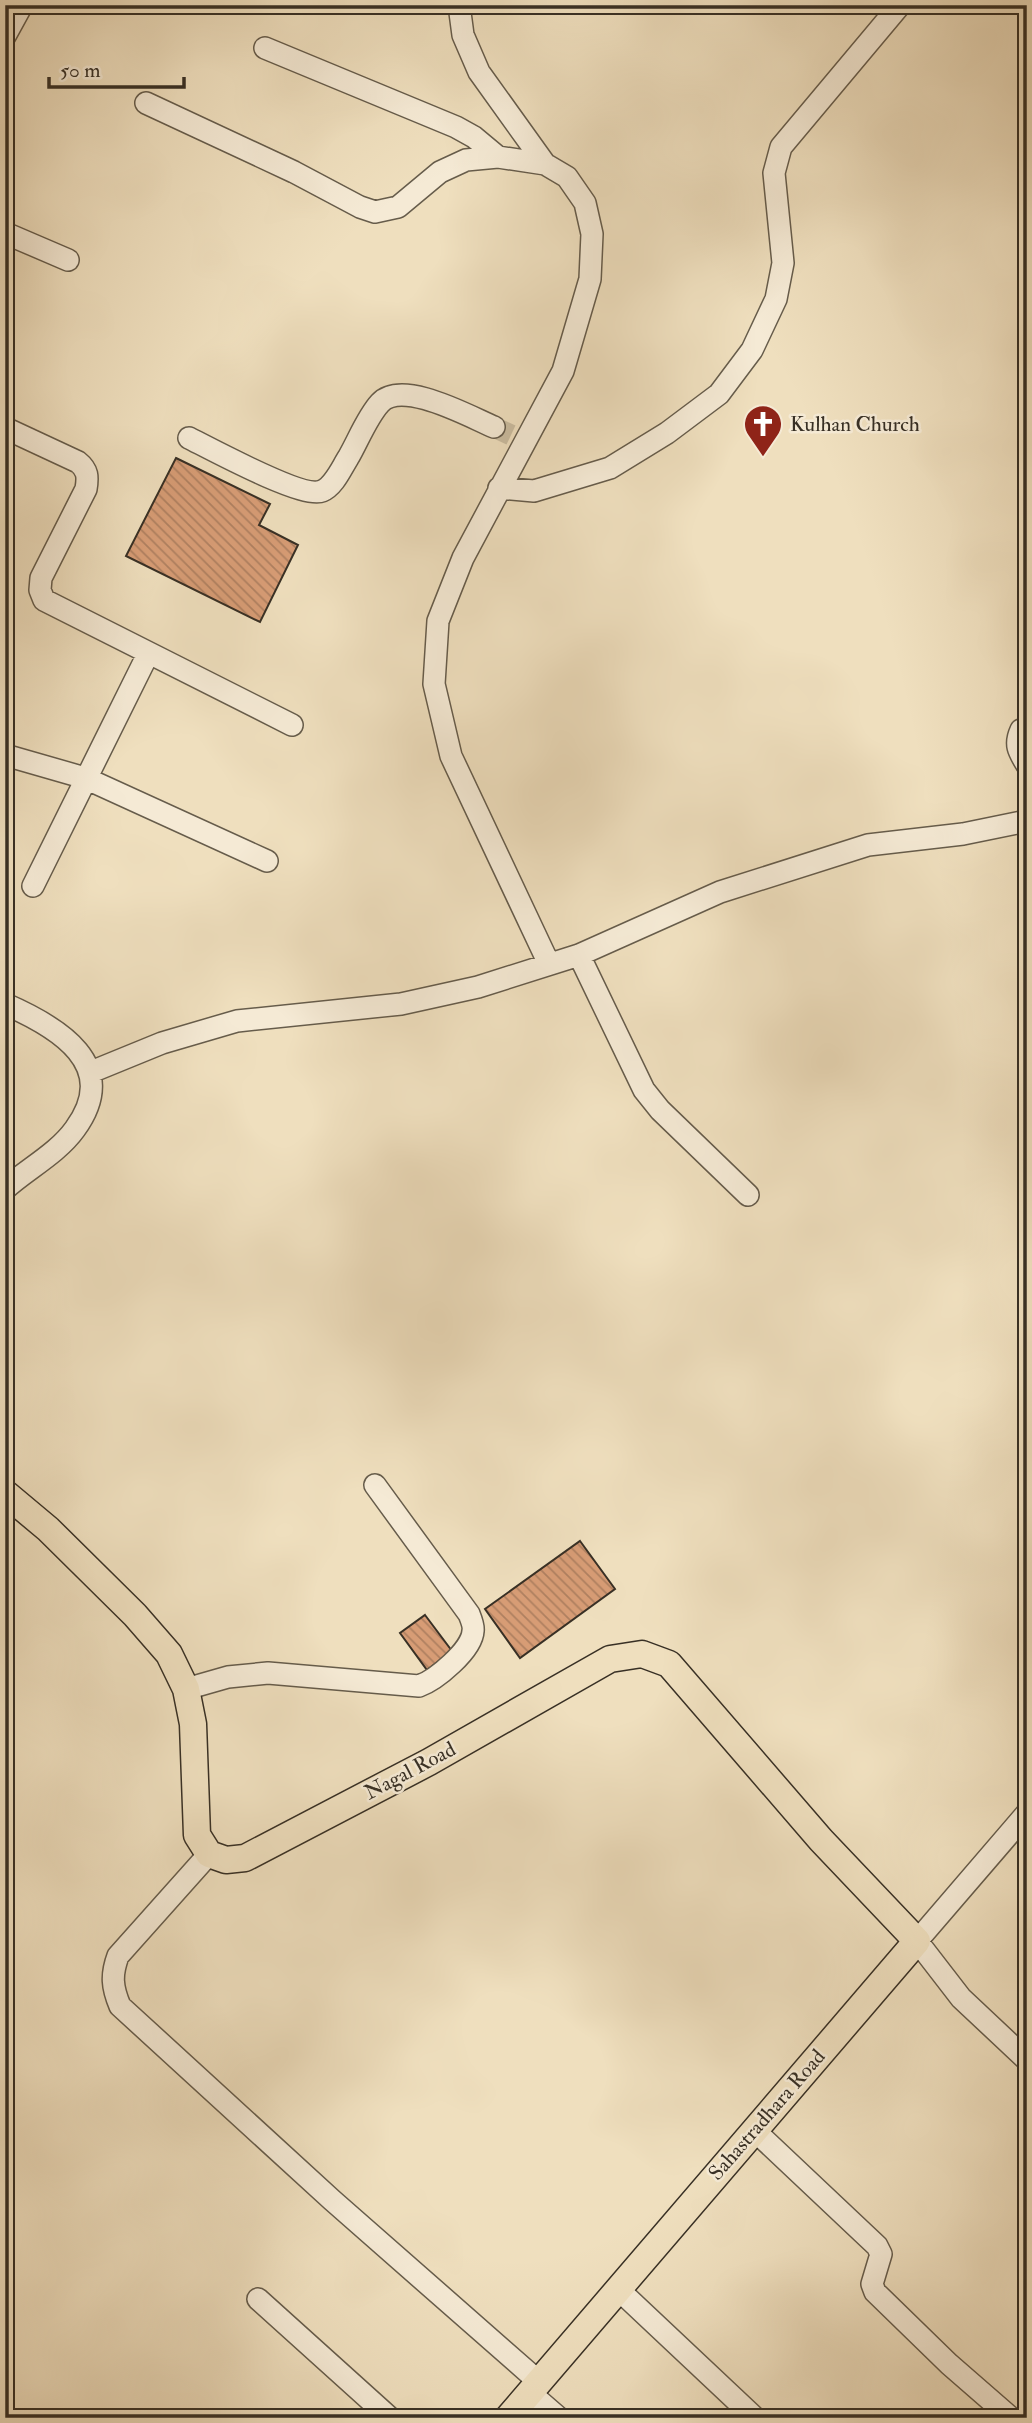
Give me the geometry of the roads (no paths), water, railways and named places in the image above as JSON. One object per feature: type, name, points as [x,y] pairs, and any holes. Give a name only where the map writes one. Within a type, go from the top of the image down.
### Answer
[{"type":"main road","points":[[10,1497],[48,1529],[135,1615],[169,1654],[186,1689],[193,1724],[197,1835],[209,1854]]},
{"type":"main road","name":"Nagal Road","points":[[209,1854],[226,1860],[244,1858],[429,1762],[610,1659],[642,1654],[669,1664],[821,1840],[917,1941]]},
{"type":"main road","name":"Sahastradhara Road","points":[[508,2418],[917,1941]]},
{"type":"street","points":[[5,36],[22,5]]},
{"type":"street","points":[[459,5],[463,35],[479,72],[545,164]]},
{"type":"street","points":[[499,488],[534,491],[610,468],[667,433],[719,394],[752,350],[776,299],[783,263],[774,173],[781,147],[901,5]]},
{"type":"street","points":[[265,48],[456,128],[474,137],[498,157]]},
{"type":"street","points":[[146,103],[294,172],[360,207],[376,212],[398,207],[448,168],[466,160],[498,157],[545,164],[567,177],[585,203],[592,234],[590,279],[562,371],[509,434],[499,488],[463,558],[438,621],[434,684],[451,756],[549,964]]},
{"type":"street","points":[[5,233],[68,260]]},
{"type":"street","points":[[189,438],[286,485],[307,492],[321,492],[334,481],[379,403],[391,394],[412,394],[509,434]]},
{"type":"street","points":[[5,428],[78,462],[85,469],[88,478],[86,489],[41,578],[40,590],[44,600],[292,725]]},
{"type":"street","points":[[33,886],[148,654]]},
{"type":"street","points":[[1027,728],[1021,730],[1016,740],[1018,752],[1027,765]]},
{"type":"street","points":[[5,755],[85,778],[267,861]]},
{"type":"street","points":[[91,1072],[162,1043],[237,1021],[401,1004],[478,987],[579,954],[720,892],[813,861],[868,845],[963,834],[1027,821]]},
{"type":"street","points":[[579,954],[644,1090],[660,1110],[748,1195]]},
{"type":"street","points":[[5,1004],[55,1030],[80,1052],[91,1072],[86,1108],[75,1129],[5,1189]]},
{"type":"street","points":[[186,1689],[228,1677],[257,1673],[419,1686],[434,1680],[469,1644],[473,1630],[469,1614],[375,1485]]},
{"type":"street","name":"Sahastradhara Road","points":[[917,1941],[1027,1813]]},
{"type":"street","points":[[209,1854],[118,1956],[112,1972],[112,1988],[120,2006],[534,2387],[559,2418]]},
{"type":"street","points":[[917,1941],[961,1997],[1027,2060]]},
{"type":"street","points":[[754,2130],[877,2246],[881,2254],[873,2284],[875,2292],[949,2364],[1011,2418]]},
{"type":"street","points":[[618,2290],[755,2418]]},
{"type":"street","points":[[258,2299],[390,2418]]},
{"type":"tunnel","points":[[494,427],[511,435]]},
{"type":"place","name":"Kulhan Church","points":[[763,458]]}]
